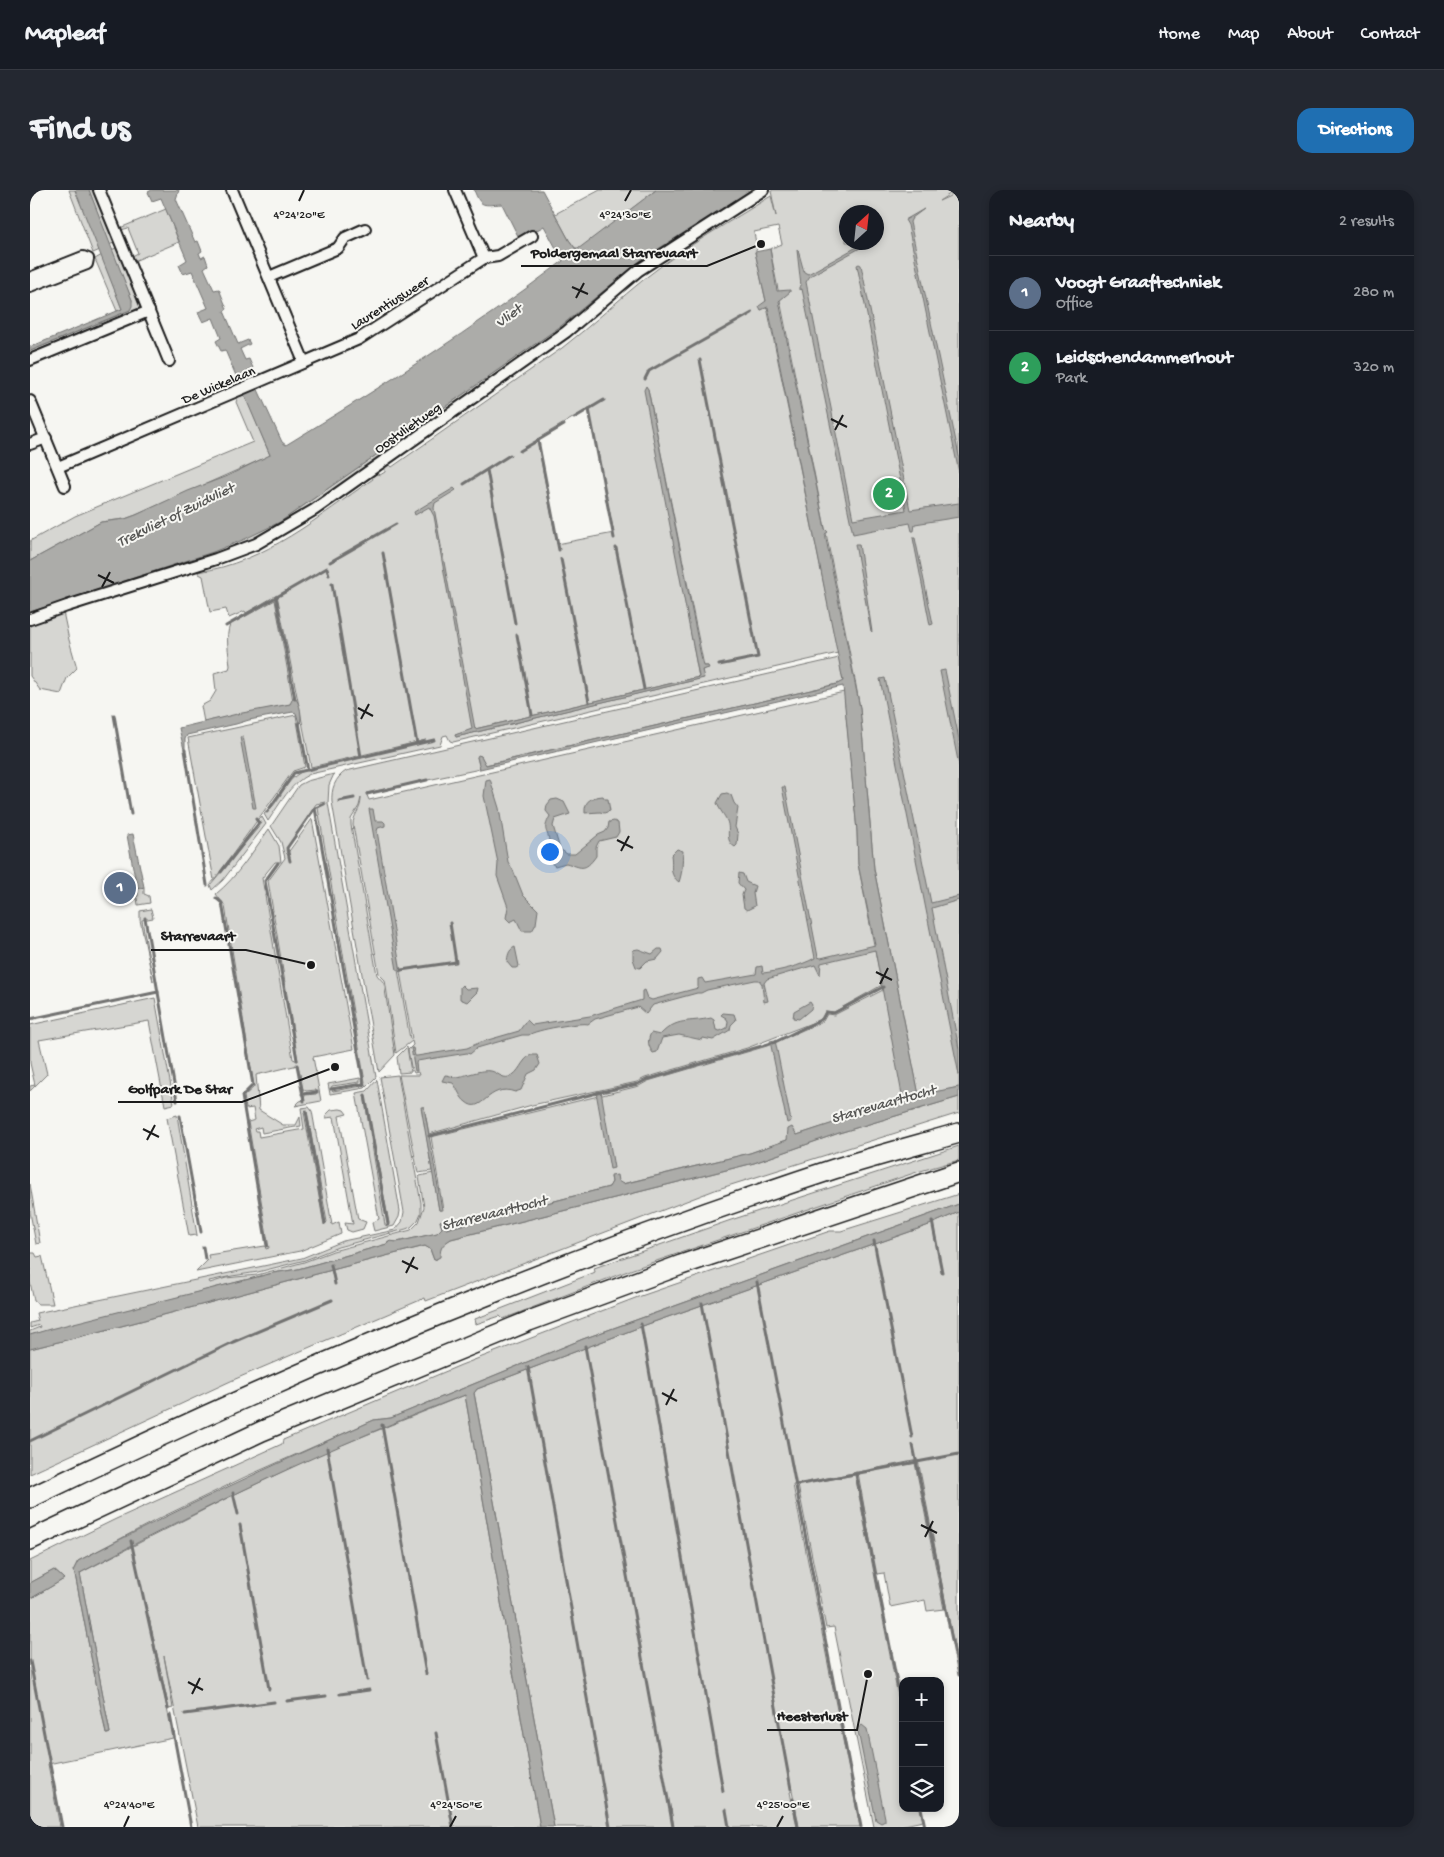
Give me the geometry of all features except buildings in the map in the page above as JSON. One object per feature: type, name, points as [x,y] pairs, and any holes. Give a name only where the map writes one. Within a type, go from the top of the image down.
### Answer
[{"type":"highway","points":[[30,1498],[179,1427],[286,1380],[401,1331],[520,1284],[668,1226],[836,1168],[959,1133]]},
{"type":"highway","points":[[30,1540],[262,1431],[529,1321],[680,1265],[959,1172]]},
{"type":"street","points":[[99,190],[169,361]]},
{"type":"street","points":[[232,190],[304,362]]},
{"type":"street","points":[[455,190],[484,258]]},
{"type":"street","name":"Oostvlietweg","points":[[30,619],[216,559],[256,544],[285,528],[314,510],[566,332],[639,270],[763,190]]},
{"type":"street","points":[[269,277],[338,248],[345,238],[364,229]]},
{"type":"street","name":"Laurentiusweer","points":[[304,362],[359,339],[484,258],[498,256],[532,236]]},
{"type":"street","points":[[30,278],[83,257],[88,260],[87,264],[30,286]]},
{"type":"street","points":[[30,360],[148,311]]},
{"type":"street","name":"De Wickelaan","points":[[58,467],[304,362]]},
{"type":"street","points":[[30,401],[65,486]]},
{"type":"street","points":[[30,444],[46,438]]},
{"type":"shaded area","points":[[69,190],[75,190],[100,250],[93,253]]},
{"type":"shaded area","points":[[89,190],[95,190],[116,242],[109,245]]},
{"type":"shaded area","points":[[600,190],[656,190],[581,248],[575,248],[555,214]]},
{"type":"shaded area","points":[[773,190],[956,190],[939,201],[959,192],[959,1087],[919,1096],[874,869],[860,708],[770,249],[782,244],[778,227],[754,232],[757,249],[755,252],[766,301],[761,310],[767,307],[838,653],[453,742],[450,741],[447,735],[443,736],[440,745],[310,774],[291,788],[268,821],[264,814],[274,804],[290,781],[301,772],[426,740],[311,767],[277,595],[246,613],[245,611],[229,618],[226,609],[210,612],[203,576],[198,572],[223,567],[246,559],[269,548],[312,522],[373,479],[371,475],[374,473],[380,475],[385,472],[385,465],[388,463],[392,467],[562,348],[663,265],[693,244],[771,196],[776,216],[771,191]],"holes":[[[646,387],[648,389],[704,666],[708,666],[708,668],[702,670],[703,678],[456,737],[455,735],[475,729],[699,677]],[[588,409],[614,533],[557,544],[537,439]]]},
{"type":"shaded area","points":[[743,196],[623,285],[352,479],[304,511],[255,539],[229,550],[30,615],[30,612],[42,607],[213,552],[280,522],[561,326],[641,260]]},
{"type":"shaded area","points":[[166,209],[179,242],[134,261],[132,256],[138,253],[128,228],[121,230],[120,228]]},
{"type":"shaded area","points":[[119,247],[142,307],[141,310],[120,320],[118,315],[130,310],[132,300],[111,250]]},
{"type":"shaded area","points":[[102,255],[122,309],[117,311],[95,259]]},
{"type":"shaded area","points":[[116,316],[118,321],[30,357],[30,351]]},
{"type":"shaded area","points":[[245,395],[269,456],[136,515],[125,519],[101,522],[30,561],[30,541],[75,516],[253,442],[236,402],[238,397]]},
{"type":"shaded area","points":[[275,600],[293,701],[291,704],[204,722],[201,706],[210,701],[216,691],[214,673],[229,669],[230,666],[228,640],[230,625]]},
{"type":"shaded area","points":[[63,612],[77,668],[67,678],[61,694],[40,690],[30,676],[30,624]]},
{"type":"shaded area","points":[[839,658],[843,682],[837,684],[485,765],[481,756],[477,757],[480,769],[366,793],[369,800],[844,692],[857,831],[858,864],[882,985],[834,1012],[825,1011],[822,1019],[747,1048],[637,1082],[532,1105],[429,1134],[424,1107],[422,1107],[432,1171],[418,1173],[399,1075],[419,1075],[418,1072],[414,1073],[411,1067],[408,1050],[413,1045],[412,1041],[396,1053],[385,980],[379,974],[353,825],[360,806],[361,798],[359,806],[351,819],[351,825],[377,975],[384,983],[395,1055],[379,1072],[332,802],[334,784],[346,771]],"holes":[[[371,810],[412,1039],[410,1039]]]},
{"type":"shaded area","points":[[296,715],[305,767],[293,771],[214,880],[188,738]]},
{"type":"shaded area","points":[[334,774],[329,785],[328,803],[376,1077],[365,1088],[330,1094],[328,1084],[360,1078],[360,1082],[332,1086],[333,1091],[362,1086],[365,1082],[318,808],[326,804],[325,802],[316,804],[286,850],[287,854],[312,819],[354,1049],[313,1057],[321,1101],[295,1106],[304,1100],[305,1095],[316,1094],[316,1090],[306,1091],[303,1089],[298,1065],[256,1075],[259,1110],[283,1125],[296,1125],[300,1117],[301,1126],[262,1133],[261,1127],[254,1129],[258,1131],[259,1137],[304,1129],[301,1108],[309,1107],[312,1111],[332,1225],[339,1222],[341,1234],[300,1251],[196,1272],[209,1259],[208,1255],[265,1246],[266,1249],[269,1248],[248,1122],[255,1120],[253,1108],[246,1109],[244,1096],[254,1087],[225,906],[216,894],[238,872],[269,829],[279,846],[281,862],[275,862],[262,878],[293,1059],[298,1061],[268,881],[285,858],[281,842],[271,826],[299,785]],"holes":[[[304,1112],[307,1112],[327,1222],[324,1225]]]},
{"type":"shaded area","points":[[262,817],[266,824],[223,880],[212,890],[210,885],[262,823],[260,820]]},
{"type":"shaded area","points":[[144,887],[144,894],[149,896],[150,903],[138,905],[137,898],[119,902],[118,900],[138,896],[137,889]]},
{"type":"shaded area","points":[[151,909],[153,918],[142,920],[153,981],[140,920],[140,911]]},
{"type":"shaded area","points":[[883,990],[904,1101],[797,1135],[792,1128],[787,1140],[750,1153],[622,1184],[611,1177],[612,1182],[609,1187],[446,1229],[445,1220],[440,1221],[442,1228],[438,1233],[397,1242],[388,1242],[387,1244],[298,1269],[273,1273],[30,1335],[30,1331],[40,1327],[39,1325],[30,1328],[30,1323],[38,1321],[36,1313],[302,1258],[343,1241],[395,1230],[402,1222],[404,1212],[380,1077],[398,1075],[421,1203],[421,1213],[418,1220],[406,1229],[338,1247],[305,1260],[258,1272],[209,1281],[210,1283],[226,1278],[257,1275],[304,1262],[333,1251],[411,1230],[419,1222],[424,1207],[420,1176],[433,1173],[439,1210],[443,1210],[431,1137],[639,1086],[648,1081],[767,1046],[823,1021],[827,1014],[834,1015]]},
{"type":"shaded area","points":[[155,998],[174,1104],[165,1106],[149,1021],[39,1040],[47,1074],[30,1091],[30,1086],[35,1085],[30,1063],[30,1025]]},
{"type":"shaded area","points":[[407,1047],[411,1072],[399,1073],[397,1057]]},
{"type":"shaded area","points":[[377,1080],[400,1211],[394,1226],[374,1231],[372,1223],[379,1219],[356,1093],[367,1091]],"holes":[[[365,1094],[389,1223],[388,1226],[385,1225]]]},
{"type":"shaded area","points":[[959,1097],[959,1113],[715,1190],[426,1301],[425,1298],[233,1380],[30,1474],[30,1349],[425,1246],[430,1249],[434,1260],[437,1259],[442,1245],[451,1239],[754,1163],[839,1133]]},
{"type":"shaded area","points":[[331,1110],[344,1110],[347,1114],[339,1116],[358,1219],[366,1222],[363,1229],[352,1232],[347,1230],[345,1223],[353,1224],[334,1117],[326,1118],[326,1115]]},
{"type":"shaded area","points":[[177,1115],[197,1235],[189,1236],[167,1118]]},
{"type":"shaded area","points":[[959,1146],[959,1160],[917,1172],[633,1269],[503,1319],[500,1316],[476,1324],[475,1319],[593,1273],[595,1272],[594,1268],[731,1220]]},
{"type":"shaded area","points":[[30,1184],[40,1243],[36,1244],[30,1212]]},
{"type":"shaded area","points":[[959,1194],[959,1204],[583,1339],[391,1418],[374,1420],[245,1477],[158,1519],[78,1561],[73,1571],[106,1734],[108,1734],[110,1733],[80,1573],[233,1495],[324,1452],[465,1395],[540,1827],[198,1827],[164,1656],[173,1708],[169,1709],[149,1618],[173,1738],[48,1764],[60,1827],[30,1827],[30,1599],[64,1579],[54,1570],[30,1583],[30,1561],[116,1519],[282,1444],[283,1440],[461,1365],[638,1297],[830,1231],[841,1231]]},
{"type":"shaded area","points":[[959,1212],[959,1672],[918,1460],[793,1485],[860,1827],[799,1827],[792,1791],[790,1792],[797,1827],[674,1827],[671,1809],[673,1827],[554,1827],[474,1393],[477,1389],[648,1324],[929,1225]]},
{"type":"shaded area","points":[[30,1253],[35,1253],[37,1257],[42,1256],[53,1304],[38,1304],[34,1301],[30,1282]]},
{"type":"shaded area","points":[[915,1463],[944,1609],[927,1611],[925,1600],[890,1607],[884,1573],[876,1574],[858,1473]]},
{"type":"shaded area","points":[[855,1475],[899,1701],[899,1812],[921,1812],[923,1821],[895,1827],[874,1827],[834,1627],[826,1628],[798,1485]]},
{"type":"water","points":[[75,190],[89,190],[132,300],[132,306],[130,310],[30,351],[30,347],[122,309]]},
{"type":"water","points":[[152,190],[179,190],[176,199],[195,242],[198,241],[202,251],[199,253],[201,258],[205,256],[208,265],[204,268],[214,290],[219,289],[227,309],[224,311],[238,344],[248,340],[250,344],[240,349],[245,360],[249,359],[253,368],[249,370],[282,442],[286,445],[461,334],[563,261],[544,226],[520,240],[502,204],[491,205],[481,203],[474,190],[542,190],[569,240],[578,249],[656,190],[751,190],[641,260],[561,326],[280,522],[213,552],[30,612],[30,561],[101,522],[125,519],[136,515],[188,491],[227,476],[270,455],[225,350],[221,351],[216,341],[221,338],[213,318],[203,322],[198,312],[208,308],[192,271],[183,274],[179,265],[187,260],[161,198],[152,201],[148,192]]},
{"type":"water","points":[[924,209],[912,218],[910,222],[959,456],[959,473],[908,225],[905,220]]},
{"type":"water","points":[[770,249],[777,291],[790,290],[779,301],[825,529],[828,532],[825,534],[860,708],[874,869],[919,1095],[959,1087],[959,1097],[839,1133],[754,1163],[451,1239],[442,1246],[440,1257],[434,1260],[430,1249],[425,1246],[30,1349],[30,1335],[50,1329],[273,1273],[298,1269],[387,1244],[390,1241],[397,1242],[437,1233],[442,1228],[440,1221],[443,1220],[446,1229],[609,1187],[612,1182],[611,1176],[617,1175],[618,1181],[623,1184],[750,1153],[787,1140],[788,1129],[792,1127],[797,1135],[903,1100],[875,950],[821,963],[820,975],[815,965],[767,979],[764,983],[768,1001],[764,1002],[762,984],[759,980],[755,980],[707,990],[653,1005],[646,1014],[638,1007],[595,1019],[588,1024],[557,1027],[529,1035],[522,1035],[477,1048],[470,1054],[417,1061],[417,1071],[415,1071],[411,1048],[413,1048],[415,1056],[417,1056],[467,1048],[519,1031],[527,1020],[532,1025],[590,1016],[642,1000],[642,991],[644,990],[647,998],[652,1000],[698,988],[698,979],[702,978],[705,983],[756,974],[757,967],[762,966],[763,973],[776,971],[796,966],[815,958],[782,787],[785,787],[818,957],[821,958],[875,945],[858,864],[857,831],[843,686],[480,769],[477,757],[478,755],[481,756],[486,765],[837,684],[843,681],[768,307],[761,310],[759,306],[766,301],[755,252]]},
{"type":"water","points":[[797,250],[804,272],[808,274],[851,250],[856,250],[810,276],[806,282],[853,519],[906,510],[857,265],[859,264],[861,265],[910,510],[959,503],[959,517],[915,524],[914,531],[912,531],[910,523],[853,534],[802,289],[799,290],[801,286]]},
{"type":"water","points":[[646,386],[703,666],[708,666],[709,668],[702,670],[704,678],[456,737],[455,735],[472,729],[434,516],[429,507],[415,515],[414,512],[454,488],[456,490],[435,503],[434,508],[475,729],[699,677],[644,390]]},
{"type":"water","points":[[913,538],[915,538],[933,624],[930,625]]},
{"type":"water","points":[[855,544],[859,544],[872,632],[871,631]]},
{"type":"water","points":[[945,670],[959,739],[959,766],[940,671]]},
{"type":"water","points":[[885,678],[931,903],[959,896],[959,900],[932,908],[959,1049],[959,1075],[880,679]]},
{"type":"water","points":[[294,696],[300,710],[300,726],[296,713],[293,712],[249,720],[187,735],[185,739],[185,754],[179,728],[290,704]]},
{"type":"water","points":[[243,736],[256,808],[253,808],[240,737]]},
{"type":"water","points":[[490,779],[499,808],[508,862],[523,895],[538,910],[536,924],[532,931],[522,931],[516,919],[510,922],[506,918],[508,907],[497,876],[498,863],[484,796],[486,780]]},
{"type":"water","points":[[727,793],[731,795],[738,808],[735,827],[738,834],[735,847],[729,838],[727,821],[717,803],[722,794]]},
{"type":"water","points":[[603,796],[605,799],[608,799],[610,811],[604,813],[585,813],[587,802],[595,797]]},
{"type":"water","points":[[557,799],[564,802],[570,814],[555,819],[553,826],[560,849],[567,854],[575,854],[598,835],[605,832],[609,822],[614,821],[618,823],[619,832],[616,837],[599,841],[596,847],[596,856],[585,867],[566,863],[555,866],[551,863],[546,828],[550,816],[546,811],[547,805],[551,800]]},
{"type":"water","points":[[369,809],[373,809],[375,821],[383,821],[385,823],[385,826],[378,828],[377,831],[401,972],[397,970]]},
{"type":"water","points":[[133,834],[144,887],[137,889],[127,835]]},
{"type":"water","points":[[677,849],[683,851],[679,882],[673,876],[671,855]]},
{"type":"water","points":[[739,873],[743,874],[746,882],[755,886],[753,893],[755,906],[747,910],[744,908],[742,895],[744,890],[738,883]]},
{"type":"water","points":[[515,947],[519,966],[512,968],[507,962],[508,955]]},
{"type":"water","points":[[638,949],[652,954],[658,949],[662,949],[663,952],[657,959],[647,961],[640,968],[636,967],[633,959],[633,950]]},
{"type":"water","points":[[462,985],[466,989],[478,988],[477,992],[467,1002],[460,999],[460,987]]},
{"type":"water","points":[[810,1002],[812,1005],[811,1009],[799,1019],[793,1018],[794,1011]]},
{"type":"water","points":[[723,1013],[734,1014],[736,1020],[731,1025],[730,1030],[713,1040],[703,1038],[702,1040],[679,1035],[662,1038],[657,1052],[653,1053],[650,1048],[649,1039],[651,1033],[660,1035],[672,1025],[678,1023],[711,1018],[714,1020],[716,1030],[720,1031],[727,1028],[728,1021],[721,1015]]},
{"type":"water","points":[[775,1040],[791,1121],[787,1123],[770,1041]]},
{"type":"water","points":[[531,1055],[537,1055],[540,1064],[536,1070],[528,1074],[521,1090],[515,1092],[498,1091],[477,1105],[472,1105],[464,1100],[453,1083],[442,1081],[445,1075],[456,1077],[487,1071],[509,1077],[516,1073]]},
{"type":"water","points":[[601,1091],[614,1168],[610,1169],[596,1092]]},
{"type":"water","points":[[421,1107],[424,1107],[442,1210],[439,1210]]},
{"type":"water","points":[[959,1204],[959,1212],[929,1225],[648,1324],[477,1389],[474,1393],[554,1827],[540,1827],[465,1395],[367,1434],[222,1500],[80,1573],[110,1733],[106,1734],[73,1571],[78,1561],[225,1488],[374,1420],[391,1418],[583,1339]]},
{"type":"water","points":[[54,1570],[64,1579],[30,1599],[30,1583]]},
{"type":"water","points":[[862,1725],[867,1729],[885,1818],[885,1821],[881,1823],[876,1820],[858,1731],[858,1728]]},
{"type":"waterway","points":[[645,379],[649,371],[752,313]]},
{"type":"waterway","points":[[700,360],[758,657],[719,665]]},
{"type":"waterway","points":[[574,418],[604,400]]},
{"type":"waterway","points":[[589,409],[614,538]]},
{"type":"waterway","points":[[520,451],[564,425]]},
{"type":"waterway","points":[[538,440],[559,550]]},
{"type":"waterway","points":[[464,484],[510,455]]},
{"type":"waterway","points":[[487,470],[515,623]]},
{"type":"waterway","points":[[330,562],[396,524]]},
{"type":"waterway","points":[[616,548],[644,689]]},
{"type":"waterway","points":[[383,553],[417,744]]},
{"type":"waterway","points":[[561,559],[589,702]]},
{"type":"waterway","points":[[226,626],[327,568],[329,575]]},
{"type":"waterway","points":[[332,584],[361,757]]},
{"type":"waterway","points":[[276,597],[295,699]]},
{"type":"waterway","points":[[517,635],[532,715]]},
{"type":"waterway","points":[[114,715],[131,814]]},
{"type":"waterway","points":[[299,723],[308,770]]},
{"type":"waterway","points":[[267,812],[294,773],[434,740]]},
{"type":"waterway","points":[[185,750],[207,885]]},
{"type":"waterway","points":[[367,794],[427,780]]},
{"type":"waterway","points":[[339,801],[354,798]]},
{"type":"waterway","points":[[290,861],[287,848],[315,808],[324,804]]},
{"type":"waterway","points":[[315,808],[364,1085]]},
{"type":"waterway","points":[[221,872],[259,823],[256,819]]},
{"type":"waterway","points":[[278,863],[265,881],[297,1060]]},
{"type":"waterway","points":[[216,898],[222,903],[253,1085],[242,1096],[267,1246]]},
{"type":"waterway","points":[[145,918],[177,1101]]},
{"type":"waterway","points":[[401,970],[456,962],[450,923]]},
{"type":"waterway","points":[[429,1136],[638,1084],[775,1042],[822,1019],[826,1012],[834,1013],[883,987]]},
{"type":"waterway","points":[[30,1019],[158,992]]},
{"type":"waterway","points":[[297,1065],[304,1101]]},
{"type":"waterway","points":[[331,1089],[363,1084]]},
{"type":"waterway","points":[[302,1094],[317,1092]]},
{"type":"waterway","points":[[365,1095],[388,1225]]},
{"type":"waterway","points":[[306,1111],[325,1223]]},
{"type":"waterway","points":[[180,1116],[201,1232]]},
{"type":"waterway","points":[[932,1221],[942,1272]]},
{"type":"waterway","points":[[874,1241],[912,1437]]},
{"type":"waterway","points":[[203,1247],[205,1259]]},
{"type":"waterway","points":[[331,1265],[335,1284]]},
{"type":"waterway","points":[[757,1282],[861,1827]]},
{"type":"waterway","points":[[30,1441],[233,1342],[332,1300]]},
{"type":"waterway","points":[[702,1303],[791,1789]]},
{"type":"waterway","points":[[641,1324],[723,1791]]},
{"type":"waterway","points":[[585,1346],[673,1827]]},
{"type":"waterway","points":[[528,1367],[610,1827]]},
{"type":"waterway","points":[[382,1425],[426,1674]]},
{"type":"waterway","points":[[913,1445],[959,1675]]},
{"type":"waterway","points":[[327,1448],[367,1680]]},
{"type":"waterway","points":[[796,1485],[959,1454]]},
{"type":"waterway","points":[[856,1473],[899,1693]]},
{"type":"waterway","points":[[233,1493],[238,1514]]},
{"type":"waterway","points":[[240,1525],[269,1689]]},
{"type":"waterway","points":[[131,1541],[168,1709]]},
{"type":"waterway","points":[[30,1661],[62,1827]]},
{"type":"waterway","points":[[340,1694],[369,1690]]},
{"type":"waterway","points":[[287,1701],[326,1696]]},
{"type":"waterway","points":[[185,1714],[274,1702]]},
{"type":"waterway","points":[[170,1715],[191,1827]]},
{"type":"waterway","points":[[436,1733],[453,1827]]},
{"type":"waterway","points":[[793,1799],[798,1827]]},
{"type":"waterway","points":[[726,1810],[729,1827]]},
{"type":"waterway","points":[[922,1812],[925,1827]]},
{"type":"place","name":"Poldergemaal Starrevaart","points":[[761,244]]},
{"type":"place","name":"Leidschendammerhout","points":[[889,494]]},
{"type":"place","name":"Voogt Graaftechniek","points":[[120,888]]},
{"type":"place","name":"Starrevaart","points":[[311,965]]},
{"type":"place","name":"Golfpark De Star","points":[[335,1067]]},
{"type":"place","name":"Heesterlust","points":[[868,1674]]},
{"type":"water label","name":"Vliet","points":[[508,315]]},
{"type":"water label","name":"Trekvliet of Zuidvliet","points":[[175,514]]},
{"type":"water label","name":"Starrevaarttocht","points":[[883,1103]]},
{"type":"water label","name":"Starrevaarttocht","points":[[494,1212]]}]
